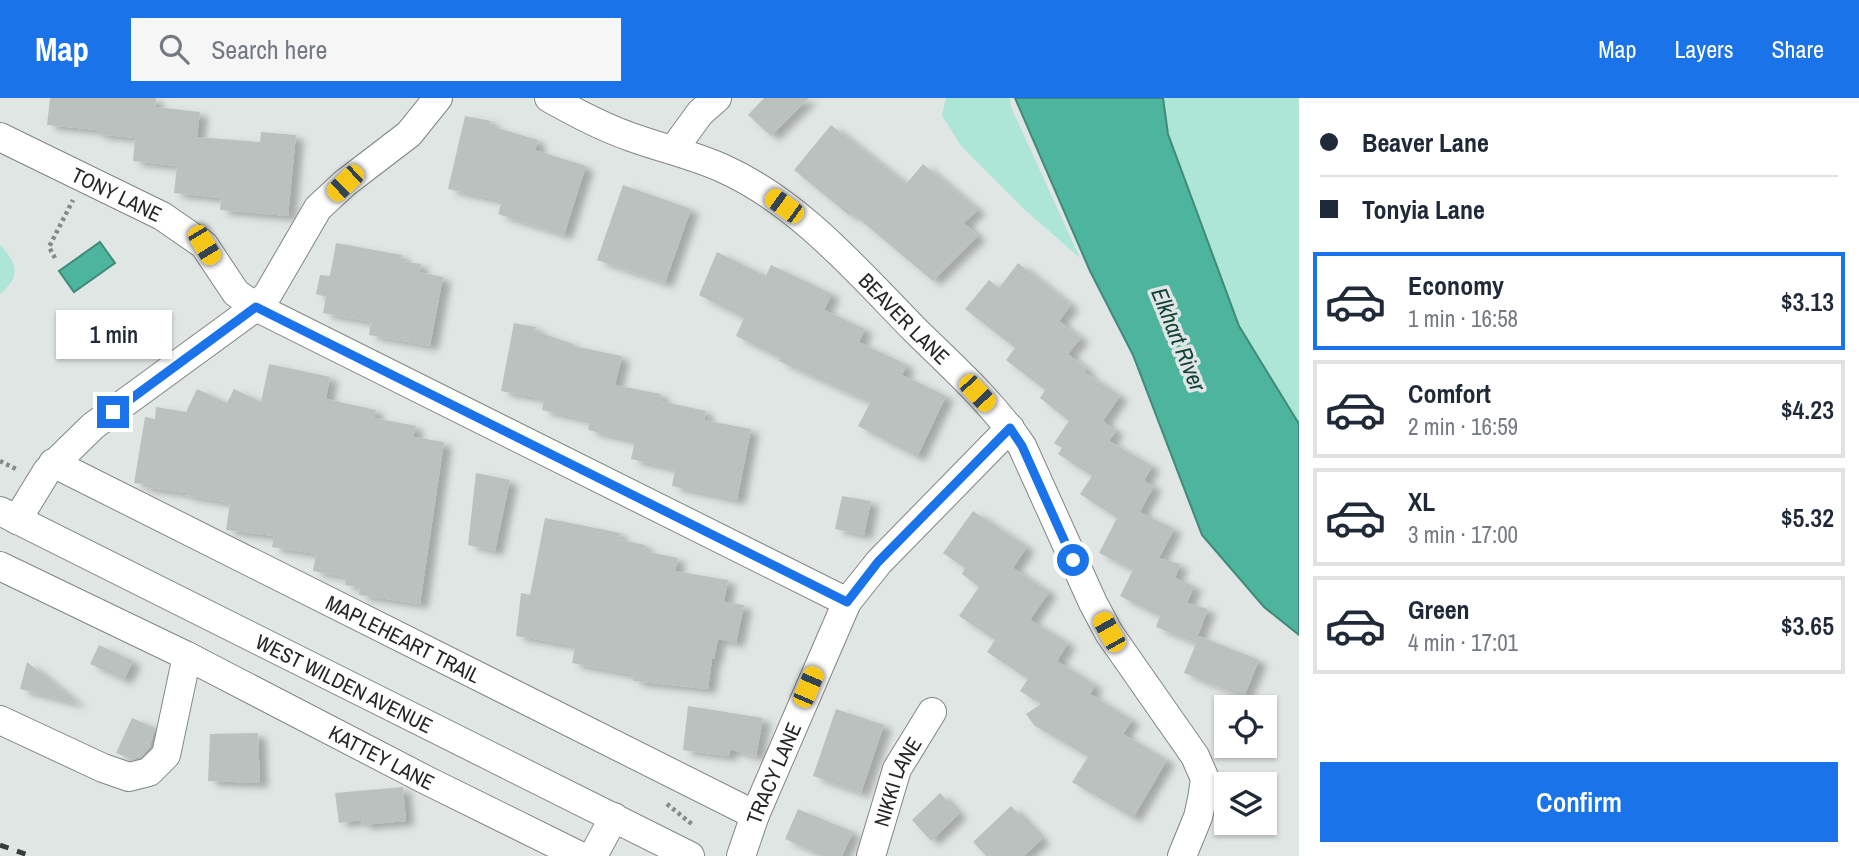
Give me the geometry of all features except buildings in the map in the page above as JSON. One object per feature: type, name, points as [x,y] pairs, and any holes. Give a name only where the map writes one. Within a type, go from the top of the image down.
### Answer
[{"type":"street","points":[[8,515],[53,463],[93,426],[256,307],[268,294],[318,208],[345,183],[409,134],[438,98]]},
{"type":"street","name":"BEAVER LANE","points":[[549,98],[632,138],[723,168],[764,192],[803,221],[964,378],[1010,428],[1022,446],[1093,603],[1109,632],[1195,756],[1205,779],[1198,817],[1182,856]]},
{"type":"street","points":[[673,150],[700,113],[717,98]]},
{"type":"street","name":"TONY LANE","points":[[0,137],[184,229],[204,245],[236,293],[256,307],[847,602]]},
{"type":"street","name":"TRACY LANE","points":[[741,856],[755,815],[847,602],[878,562],[1010,428]]},
{"type":"street","name":"MAPLEHEART TRAIL","points":[[53,463],[755,815]]},
{"type":"street","name":"WEST WILDEN AVENUE","points":[[8,515],[690,856]]},
{"type":"street","name":"KATTEY LANE","points":[[0,566],[187,656],[580,856]]},
{"type":"street","points":[[114,621],[135,579]]},
{"type":"street","points":[[0,720],[103,768],[129,777],[149,772],[166,755],[187,656]]},
{"type":"street","name":"NIKKI LANE","points":[[871,856],[897,769],[932,712]]},
{"type":"street","points":[[593,856],[614,817]]},
{"type":"path","points":[[55,258],[49,247],[85,178]]},
{"type":"shaded area","points":[[946,98],[1010,98],[1011,107],[1080,258],[1025,210],[961,146],[942,115]]},
{"type":"shaded area","points":[[1163,98],[1299,98],[1299,424],[1239,326],[1168,134]]},
{"type":"shaded area","points":[[0,245],[11,258],[15,270],[7,288],[0,294]]},
{"type":"water","name":"Elkhart River","points":[[1015,98],[1163,98],[1168,134],[1239,326],[1299,424],[1299,635],[1264,607],[1202,535],[1133,355],[1090,271]]},
{"type":"water","points":[[100,242],[115,263],[74,292],[59,271]]},
{"type":"railway","points":[[0,845],[31,856]]},
{"type":"route","points":[[113,412],[256,307],[847,602],[878,562],[1010,428],[1022,446],[1073,560]]}]
